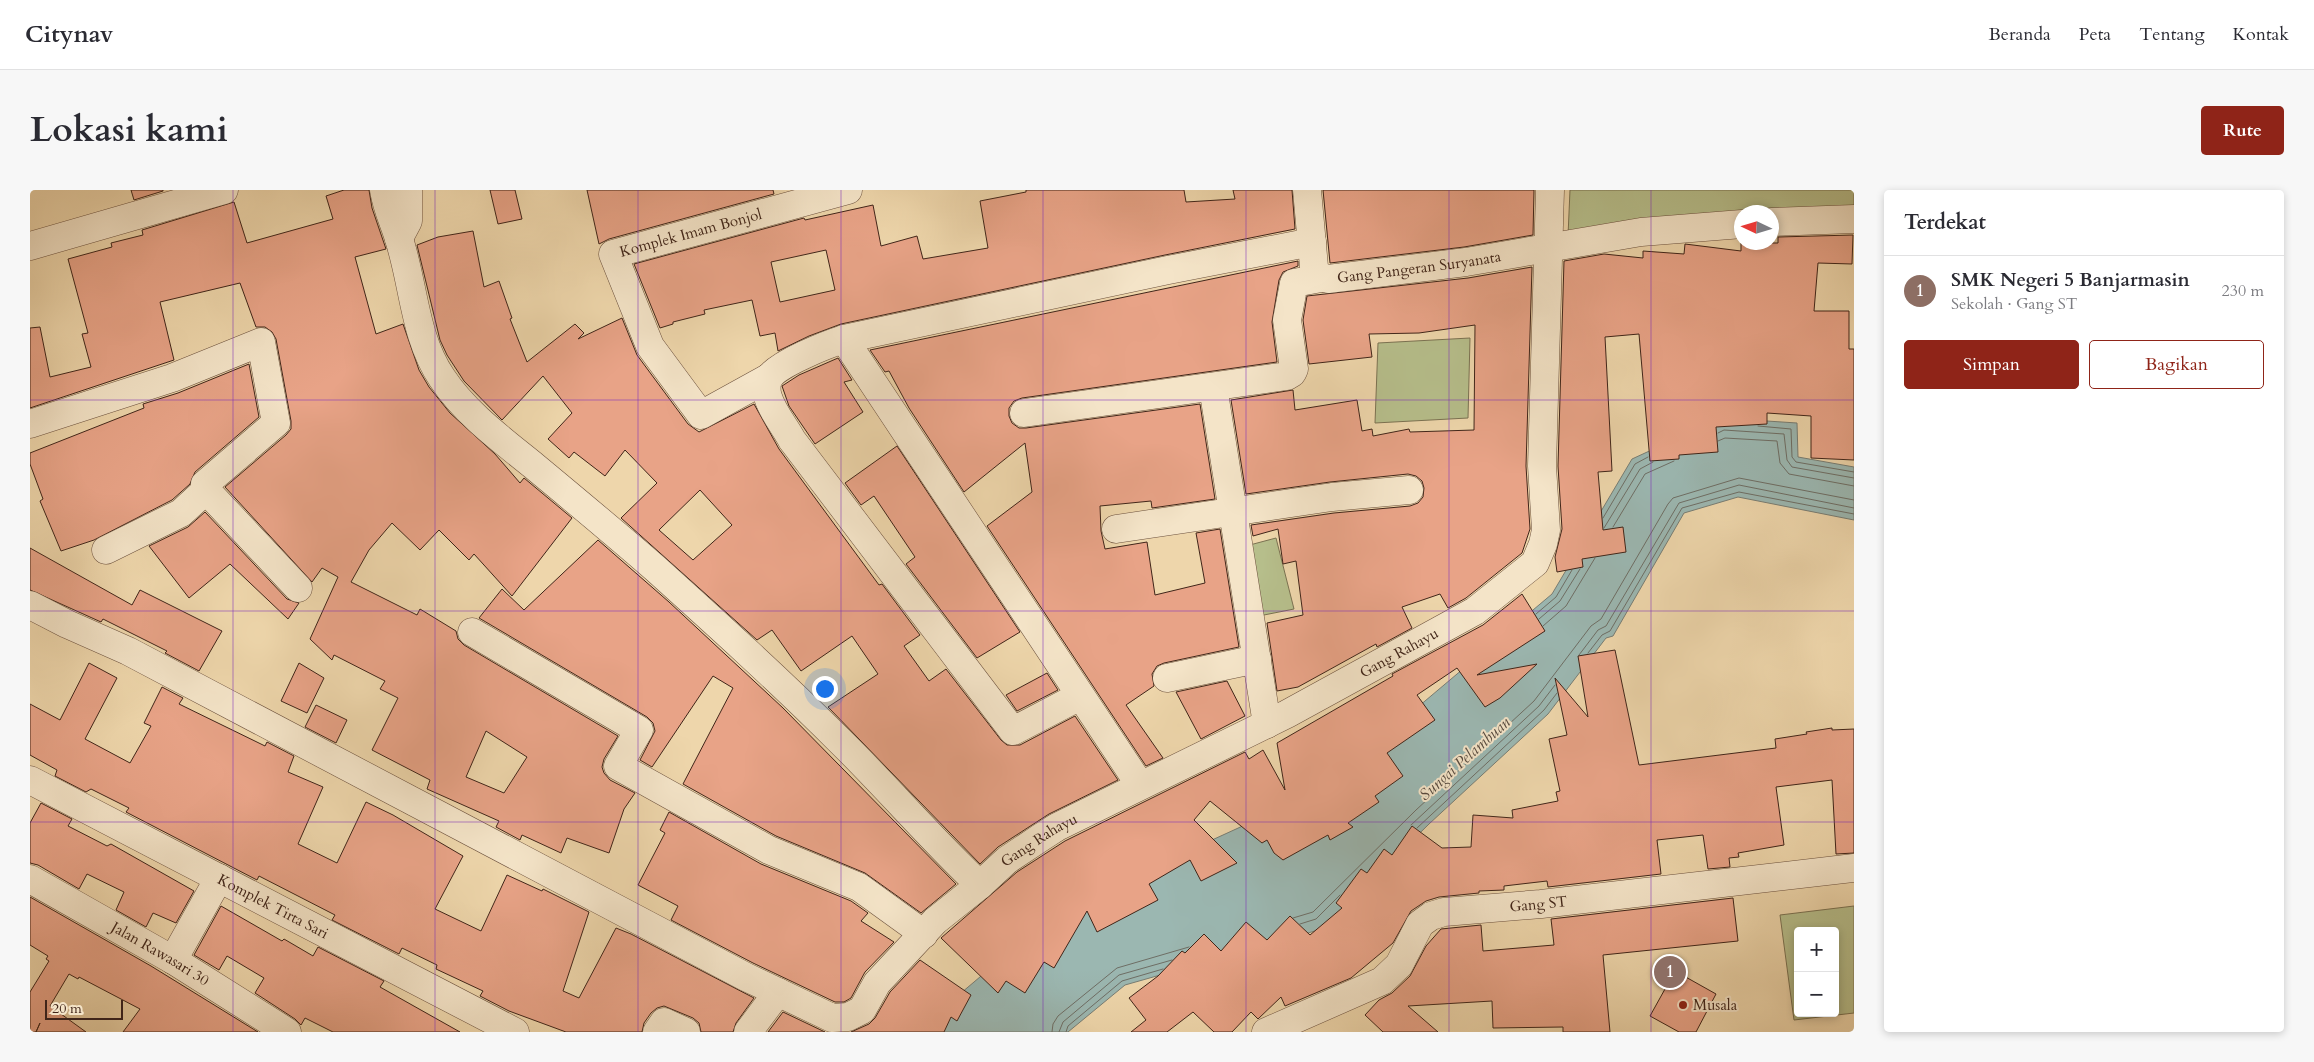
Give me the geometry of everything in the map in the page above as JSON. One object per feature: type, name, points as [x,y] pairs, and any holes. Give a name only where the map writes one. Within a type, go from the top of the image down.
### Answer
[{"type":"street","points":[[30,246],[224,190]]},
{"type":"street","points":[[384,190],[391,220],[399,238],[409,286],[432,363],[457,398],[514,450],[653,567],[782,683],[841,742],[915,821],[980,885]]},
{"type":"street","points":[[399,238],[408,221],[408,190]]},
{"type":"street","name":"Komplek Imam Bonjol","points":[[768,378],[701,415],[650,346],[613,254],[848,190]]},
{"type":"street","name":"Gang Pangeran Suryanata","points":[[1306,190],[1314,267],[1316,275],[1328,279],[1548,250],[1641,232],[1734,225]]},
{"type":"street","points":[[1548,250],[1550,190]]},
{"type":"street","points":[[1779,222],[1854,220]]},
{"type":"street","points":[[1080,696],[1013,731],[792,440],[768,398],[768,378],[780,369],[822,346],[844,339],[1159,272],[1312,242]]},
{"type":"street","name":"Gang Rahayu","points":[[30,605],[137,655],[778,992],[832,1018],[848,1017],[862,1010],[877,983],[935,921],[980,885],[1007,860],[1057,827],[1267,724],[1475,611],[1536,563],[1546,530],[1542,466],[1548,250]]},
{"type":"street","points":[[1024,413],[1287,376],[1292,373],[1294,361],[1287,320],[1294,283],[1321,278]]},
{"type":"street","points":[[844,339],[1140,785]]},
{"type":"street","points":[[30,424],[172,378],[261,342],[276,423],[205,484],[206,490],[298,588]]},
{"type":"street","points":[[1213,387],[1267,724]]},
{"type":"street","points":[[106,550],[181,513],[206,490]]},
{"type":"street","points":[[1116,529],[1332,497],[1408,490]]},
{"type":"street","points":[[472,632],[639,730],[618,766],[768,850],[859,887],[924,934]]},
{"type":"street","points":[[1167,678],[1257,659]]},
{"type":"street","name":"Komplek Tirta Sari","points":[[30,780],[515,1032]]},
{"type":"street","name":"Gang ST","points":[[1266,1032],[1382,981],[1392,972],[1404,956],[1420,924],[1431,916],[1444,912],[1541,904],[1854,868]]},
{"type":"street","points":[[173,960],[219,878]]},
{"type":"street","name":"Jalan Rawasari 30","points":[[30,879],[173,960],[287,1032]]},
{"type":"street","points":[[748,1032],[778,992]]},
{"type":"street","points":[[657,1032],[664,1022],[686,1032]]},
{"type":"green space","points":[[1570,190],[1854,190],[1854,210],[1779,211],[1779,205],[1734,205],[1734,213],[1568,236]]},
{"type":"green space","points":[[1470,338],[1468,418],[1375,423],[1378,343]]},
{"type":"green space","points":[[1276,538],[1294,609],[1259,616],[1246,546]]},
{"type":"green space","points":[[1854,906],[1854,1013],[1839,1015],[1839,927],[1794,927],[1794,1017],[1820,1017],[1794,1020],[1780,915]]},
{"type":"water","name":"Sungai Pelambuan","points":[[1721,418],[1797,423],[1798,457],[1854,467],[1854,520],[1738,497],[1684,513],[1613,636],[1606,638],[1548,714],[1429,824],[1322,929],[1125,985],[1068,1032],[915,1032],[1059,910],[1317,792],[1552,594],[1632,459]]},
{"type":"building","points":[[131,190],[163,190],[163,191],[134,200]]},
{"type":"building","points":[[344,190],[369,190],[372,208],[386,249],[355,257],[376,334],[403,324],[419,370],[429,387],[450,413],[495,454],[520,483],[524,478],[572,518],[512,596],[474,554],[469,560],[439,530],[420,550],[392,523],[369,550],[351,582],[417,615],[420,609],[456,631],[458,639],[464,645],[618,736],[604,759],[602,767],[610,780],[635,793],[624,809],[609,853],[567,838],[561,853],[522,835],[520,840],[496,827],[499,821],[427,789],[430,780],[372,750],[398,698],[380,689],[385,681],[334,655],[332,660],[310,639],[338,577],[322,568],[312,582],[225,487],[291,429],[276,339],[272,332],[265,327],[256,327],[240,283],[160,302],[174,360],[30,408],[30,328],[40,327],[50,377],[91,367],[82,334],[88,333],[68,259],[112,247],[111,243],[143,235],[142,230],[234,202],[247,243],[333,219],[326,196]],"holes":[[[486,731],[527,757],[504,793],[466,777]]]},
{"type":"building","points":[[490,190],[515,190],[522,219],[498,224]]},
{"type":"building","points":[[587,190],[773,190],[774,194],[609,239],[599,244]]},
{"type":"building","points":[[1026,190],[1184,190],[1186,202],[1235,199],[1233,190],[1292,190],[1295,229],[841,324],[809,336],[778,351],[775,333],[760,336],[752,300],[704,310],[705,314],[673,322],[673,324],[660,328],[634,264],[804,218],[805,220],[873,205],[881,246],[917,236],[923,259],[988,248],[980,201],[1026,192]],"holes":[[[826,250],[835,290],[780,302],[771,262]]]},
{"type":"building","points":[[1323,190],[1534,190],[1533,235],[1464,247],[1330,263]]},
{"type":"building","points":[[473,231],[484,287],[499,281],[512,318],[510,319],[527,362],[575,324],[584,333],[578,339],[622,318],[637,355],[688,424],[699,432],[754,404],[779,449],[879,585],[882,584],[920,635],[904,646],[929,681],[946,669],[1001,740],[1007,745],[1020,745],[1075,716],[1118,780],[1049,814],[998,847],[980,864],[828,707],[878,674],[852,636],[801,671],[772,630],[757,640],[621,518],[657,483],[625,450],[605,476],[574,452],[569,458],[548,439],[572,413],[543,376],[502,420],[464,381],[447,355],[440,340],[417,245],[438,237]],"holes":[[[700,490],[732,525],[693,560],[659,530]]]},
{"type":"building","points":[[1853,235],[1852,264],[1818,263],[1814,311],[1849,311],[1849,349],[1854,349],[1854,460],[1811,458],[1811,416],[1767,413],[1767,424],[1716,427],[1718,452],[1679,455],[1679,459],[1650,461],[1639,334],[1605,337],[1612,471],[1598,472],[1603,530],[1623,527],[1626,552],[1582,559],[1583,567],[1557,572],[1555,557],[1562,529],[1558,466],[1564,261],[1604,254],[1643,258],[1643,251],[1684,254],[1685,244],[1741,251],[1779,250],[1779,237]]},
{"type":"building","points":[[1298,261],[1298,266],[1283,272],[1279,280],[1272,322],[1277,362],[1022,398],[1014,401],[1009,408],[1009,416],[1012,423],[1019,428],[1026,428],[1200,404],[1215,499],[1152,508],[1151,501],[1100,506],[1101,531],[1105,549],[1147,542],[1155,595],[1205,583],[1196,533],[1220,529],[1239,647],[1157,666],[1152,674],[1154,686],[1126,705],[1163,758],[1146,766],[987,526],[1032,492],[1025,443],[964,492],[909,408],[889,371],[885,372],[870,350]]},
{"type":"building","points":[[1532,267],[1526,466],[1530,529],[1522,553],[1466,598],[1448,608],[1440,594],[1402,607],[1412,628],[1377,647],[1376,644],[1298,687],[1277,691],[1267,623],[1303,615],[1296,561],[1283,564],[1278,529],[1253,536],[1251,525],[1334,513],[1410,506],[1418,503],[1423,497],[1424,488],[1422,481],[1416,476],[1408,474],[1330,482],[1246,494],[1231,400],[1293,390],[1295,410],[1357,400],[1362,431],[1372,429],[1373,436],[1409,429],[1410,432],[1474,430],[1475,325],[1419,333],[1369,334],[1372,357],[1309,364],[1303,320],[1307,296],[1468,278]]},
{"type":"building","points":[[838,358],[852,380],[844,382],[863,412],[815,444],[789,406],[782,386],[799,375]]},
{"type":"building","points":[[249,364],[259,417],[195,472],[190,484],[172,500],[94,540],[61,551],[40,501],[43,499],[30,464],[30,453],[144,408],[143,404],[178,393]]},
{"type":"building","points":[[897,446],[1020,632],[977,658],[906,564],[915,557],[874,496],[861,505],[845,483]]},
{"type":"building","points":[[205,512],[287,599],[299,603],[288,619],[230,564],[189,598],[149,546],[188,527]]},
{"type":"building","points":[[598,540],[669,602],[783,708],[956,884],[921,913],[865,873],[776,836],[683,784],[733,688],[713,676],[652,767],[640,760],[655,731],[653,723],[647,717],[479,618],[502,589],[524,610]]},
{"type":"building","points":[[30,548],[132,605],[140,590],[222,631],[199,671],[165,653],[167,651],[103,619],[101,622],[30,590]]},
{"type":"building","points":[[1522,594],[1545,631],[1477,675],[1537,664],[1500,698],[1485,707],[1457,668],[1417,695],[1435,720],[1387,753],[1403,776],[1375,796],[1379,802],[1348,823],[1353,827],[1330,840],[1328,835],[1283,860],[1274,853],[1267,840],[1262,843],[1210,801],[1194,820],[1237,863],[1201,881],[1190,860],[1149,884],[1158,900],[1097,932],[1087,911],[1054,968],[1044,962],[1025,993],[1006,981],[998,993],[941,938],[1017,872],[1065,841],[1245,752],[1249,759],[1263,750],[1285,790],[1277,743],[1393,676],[1392,674],[1483,625]]},
{"type":"building","points":[[1615,650],[1639,765],[1776,748],[1775,739],[1832,728],[1832,730],[1854,729],[1854,853],[1836,854],[1832,780],[1776,787],[1784,845],[1738,853],[1739,857],[1729,858],[1730,867],[1708,869],[1703,835],[1657,840],[1661,874],[1548,887],[1547,881],[1504,886],[1504,890],[1479,891],[1479,893],[1439,897],[1426,901],[1411,911],[1393,943],[1351,978],[1285,1006],[1281,997],[1258,1019],[1251,1012],[1232,1032],[1214,1032],[1193,1012],[1167,1032],[1131,1032],[1146,1020],[1129,998],[1158,976],[1182,951],[1185,953],[1204,934],[1221,951],[1246,922],[1267,940],[1290,916],[1310,935],[1342,908],[1336,903],[1361,869],[1367,873],[1384,849],[1392,855],[1412,826],[1442,848],[1471,847],[1473,815],[1513,818],[1512,810],[1558,801],[1556,792],[1560,791],[1549,739],[1567,735],[1555,678],[1588,717],[1578,656]]},
{"type":"building","points":[[89,663],[117,678],[85,739],[130,763],[151,726],[144,723],[162,687],[183,698],[179,704],[265,746],[267,742],[294,756],[288,772],[323,787],[298,844],[337,863],[366,802],[393,815],[463,856],[435,909],[481,931],[507,875],[542,891],[543,889],[589,912],[563,991],[579,998],[616,928],[754,998],[736,1023],[733,1032],[701,1032],[699,1023],[693,1018],[664,1006],[657,1008],[651,1013],[644,1023],[642,1032],[566,1032],[509,1011],[480,996],[483,991],[436,969],[437,965],[402,948],[399,954],[332,920],[335,915],[259,876],[257,880],[126,812],[129,808],[91,789],[86,792],[55,776],[57,770],[30,755],[30,704],[60,720]]},
{"type":"building","points":[[299,663],[324,678],[307,713],[281,701]]},
{"type":"building","points":[[1047,673],[1058,690],[1017,711],[1006,695]]},
{"type":"building","points":[[1227,681],[1245,716],[1201,739],[1176,692]]},
{"type":"building","points":[[316,705],[347,720],[336,743],[305,727]]},
{"type":"building","points":[[41,803],[72,819],[68,826],[107,846],[111,844],[194,891],[176,923],[153,913],[146,927],[116,910],[124,892],[87,874],[79,889],[38,865],[30,863],[30,823]]},
{"type":"building","points":[[669,812],[761,864],[851,901],[868,913],[861,921],[894,942],[865,972],[851,998],[844,1002],[835,1002],[753,963],[671,920],[678,906],[638,885],[665,833],[660,830]]},
{"type":"building","points":[[30,897],[151,966],[258,1032],[123,1032],[140,1009],[79,977],[78,979],[69,974],[50,1006],[86,1032],[30,1032],[30,992],[49,961],[46,959],[48,956],[30,945]]},
{"type":"building","points":[[1733,898],[1738,941],[1603,955],[1610,1032],[1563,1032],[1563,1027],[1493,1028],[1492,1001],[1408,1006],[1438,1032],[1383,1032],[1365,1015],[1379,1000],[1392,993],[1410,976],[1426,946],[1441,929],[1481,925],[1483,951],[1554,945],[1551,919]]},
{"type":"building","points":[[221,906],[282,941],[284,939],[313,956],[318,947],[384,981],[380,987],[460,1032],[333,1032],[305,1018],[301,1025],[255,993],[264,978],[227,956],[219,970],[194,955]]},
{"type":"building","points":[[920,960],[971,995],[957,1021],[951,1017],[944,1032],[851,1032],[869,1024],[875,1018],[890,992]]},
{"type":"building","name":"Musala","points":[[1675,971],[1716,994],[1696,1032],[1679,1032],[1650,1016]]},
{"type":"building","points":[[783,1012],[825,1032],[768,1032]]},
{"type":"place","name":"SMK Negeri 5 Banjarmasin","points":[[1670,972]]},
{"type":"place","name":"Musala","points":[[1683,1005]]}]
